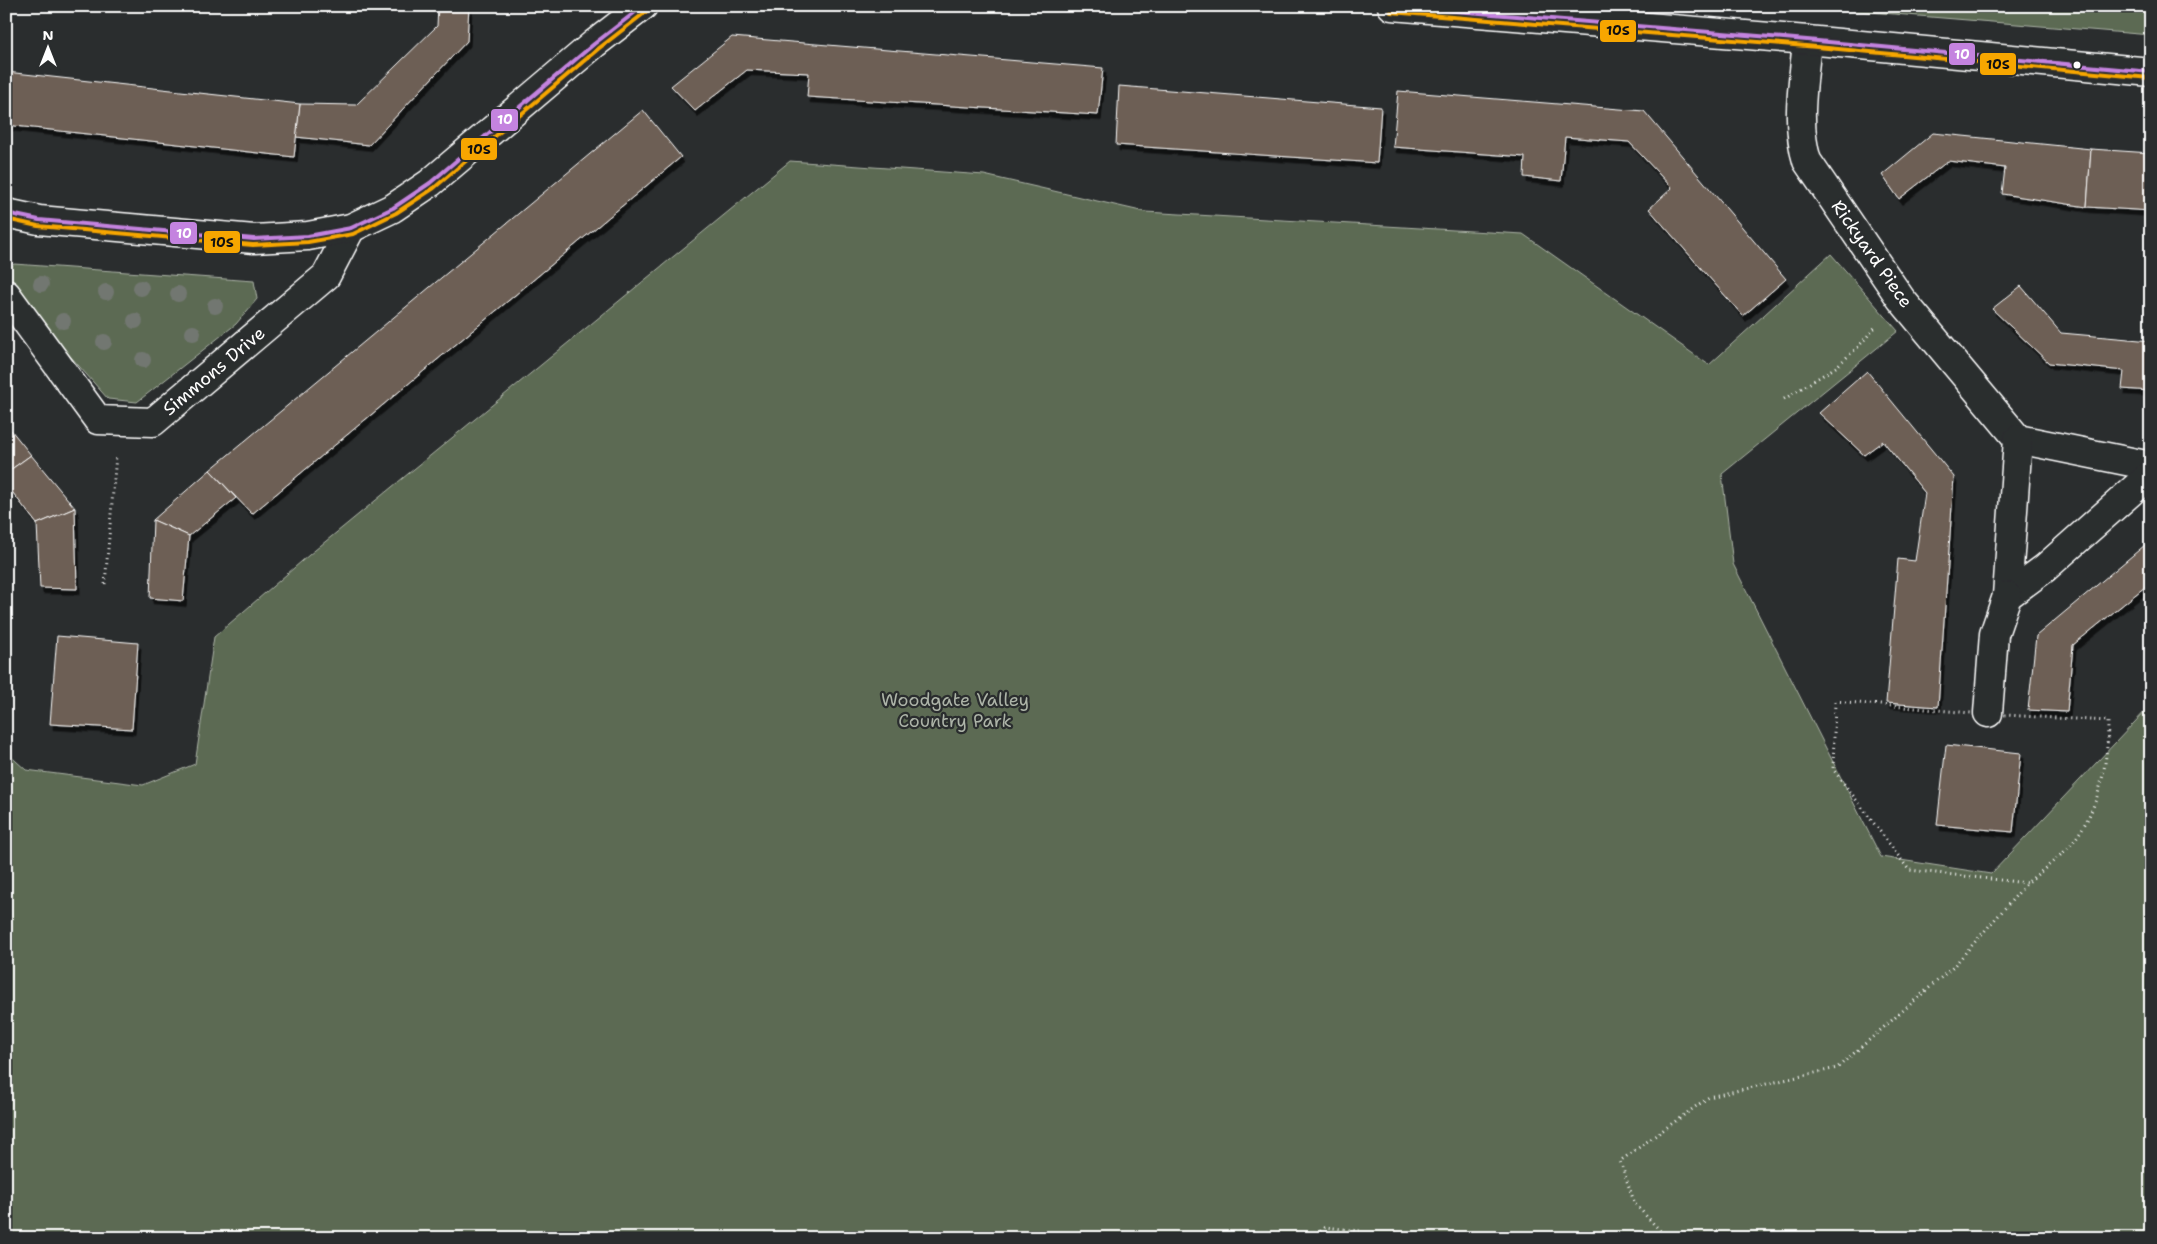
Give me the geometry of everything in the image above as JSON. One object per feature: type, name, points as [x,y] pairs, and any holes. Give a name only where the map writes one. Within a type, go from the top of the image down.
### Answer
[{"type":"street","points":[[6,213],[39,220],[254,239],[308,236],[351,228],[393,208],[430,183],[594,44],[643,6]]},
{"type":"street","points":[[1392,6],[1807,40],[2151,72]]},
{"type":"street","name":"Rickyard Piece","points":[[1807,40],[1800,116],[1802,143],[1807,161],[1901,299],[2018,439]]},
{"type":"street","name":"Simmons Drive","points":[[6,294],[98,420],[153,422],[326,276],[351,228]]},
{"type":"street","points":[[1988,713],[1994,634],[2007,596],[2018,439],[2151,466]]},
{"type":"street","points":[[2007,596],[2045,568],[2151,474]]},
{"type":"path","points":[[1784,399],[1858,348],[1901,299]]},
{"type":"path","points":[[105,584],[120,421]]},
{"type":"path","points":[[1668,1238],[1635,1204],[1620,1161],[1709,1097],[1837,1068],[1952,968],[2027,883],[2072,842],[2092,811],[2108,755],[2108,721],[1835,701],[1833,769],[1908,870],[2027,883]]},
{"type":"path","points":[[1313,1238],[1325,1227],[1361,1231],[1367,1238]]},
{"type":"green space","points":[[1796,6],[2151,6],[2151,35]]},
{"type":"green space","name":"Woodgate Valley Country Park","points":[[790,161],[984,175],[1145,212],[1523,234],[1709,365],[1831,254],[1898,331],[1722,474],[1733,564],[1881,857],[1991,874],[2151,705],[2151,1238],[6,1238],[6,752],[26,770],[143,785],[195,764],[214,637],[309,555]]},
{"type":"green space","points":[[14,264],[254,281],[257,299],[236,324],[137,402],[108,399],[27,307],[7,278],[8,270]]},
{"type":"building","points":[[438,6],[469,6],[467,41],[369,145],[296,137],[300,104],[356,105],[437,26]]},
{"type":"building","points":[[732,37],[1103,68],[1098,115],[807,97],[809,73],[747,70],[695,111],[671,86]]},
{"type":"building","points":[[6,72],[300,104],[294,157],[6,125]]},
{"type":"building","points":[[1119,86],[1381,107],[1377,163],[1116,145]]},
{"type":"building","points":[[1398,91],[1644,111],[1786,279],[1743,316],[1649,209],[1672,188],[1629,142],[1565,137],[1561,181],[1524,177],[1525,157],[1393,147]]},
{"type":"building","points":[[643,110],[681,157],[252,514],[210,470]]},
{"type":"building","points":[[1933,133],[2091,149],[2087,207],[2002,194],[2005,168],[1948,161],[1899,199],[1882,175]]},
{"type":"building","points":[[2091,149],[2151,153],[2151,211],[2087,207]]},
{"type":"building","points":[[2021,286],[2061,333],[2151,341],[2151,391],[2122,389],[2124,371],[2049,363],[1992,309]]},
{"type":"building","points":[[1867,371],[1954,477],[1938,707],[1886,703],[1898,559],[1915,561],[1925,493],[1883,441],[1864,455],[1819,413]]},
{"type":"building","points":[[11,430],[31,455],[6,473],[6,433]]},
{"type":"building","points":[[31,455],[75,508],[37,524],[6,484],[6,473]]},
{"type":"building","points":[[210,470],[236,498],[189,536],[153,520]]},
{"type":"building","points":[[75,508],[77,589],[40,588],[37,524]]},
{"type":"building","points":[[153,520],[189,536],[183,601],[150,598]]},
{"type":"building","points":[[2151,540],[2151,582],[2073,645],[2067,712],[2028,710],[2036,636]]},
{"type":"building","points":[[57,636],[138,643],[132,729],[50,724]]},
{"type":"building","points":[[1946,745],[2021,753],[2013,832],[1937,825]]},
{"type":"transit line","name":"10","points":[[6,213],[39,220],[254,239],[308,236],[351,228],[393,208],[430,183],[594,44],[643,6]]},
{"type":"transit line","name":"10","points":[[1395,6],[1807,40],[2151,72]]},
{"type":"transit line","name":"10S","points":[[6,219],[38,226],[253,245],[308,242],[353,234],[396,213],[434,188],[598,49],[647,11]]},
{"type":"transit line","name":"10S","points":[[1391,12],[1806,46],[2150,78]]}]
